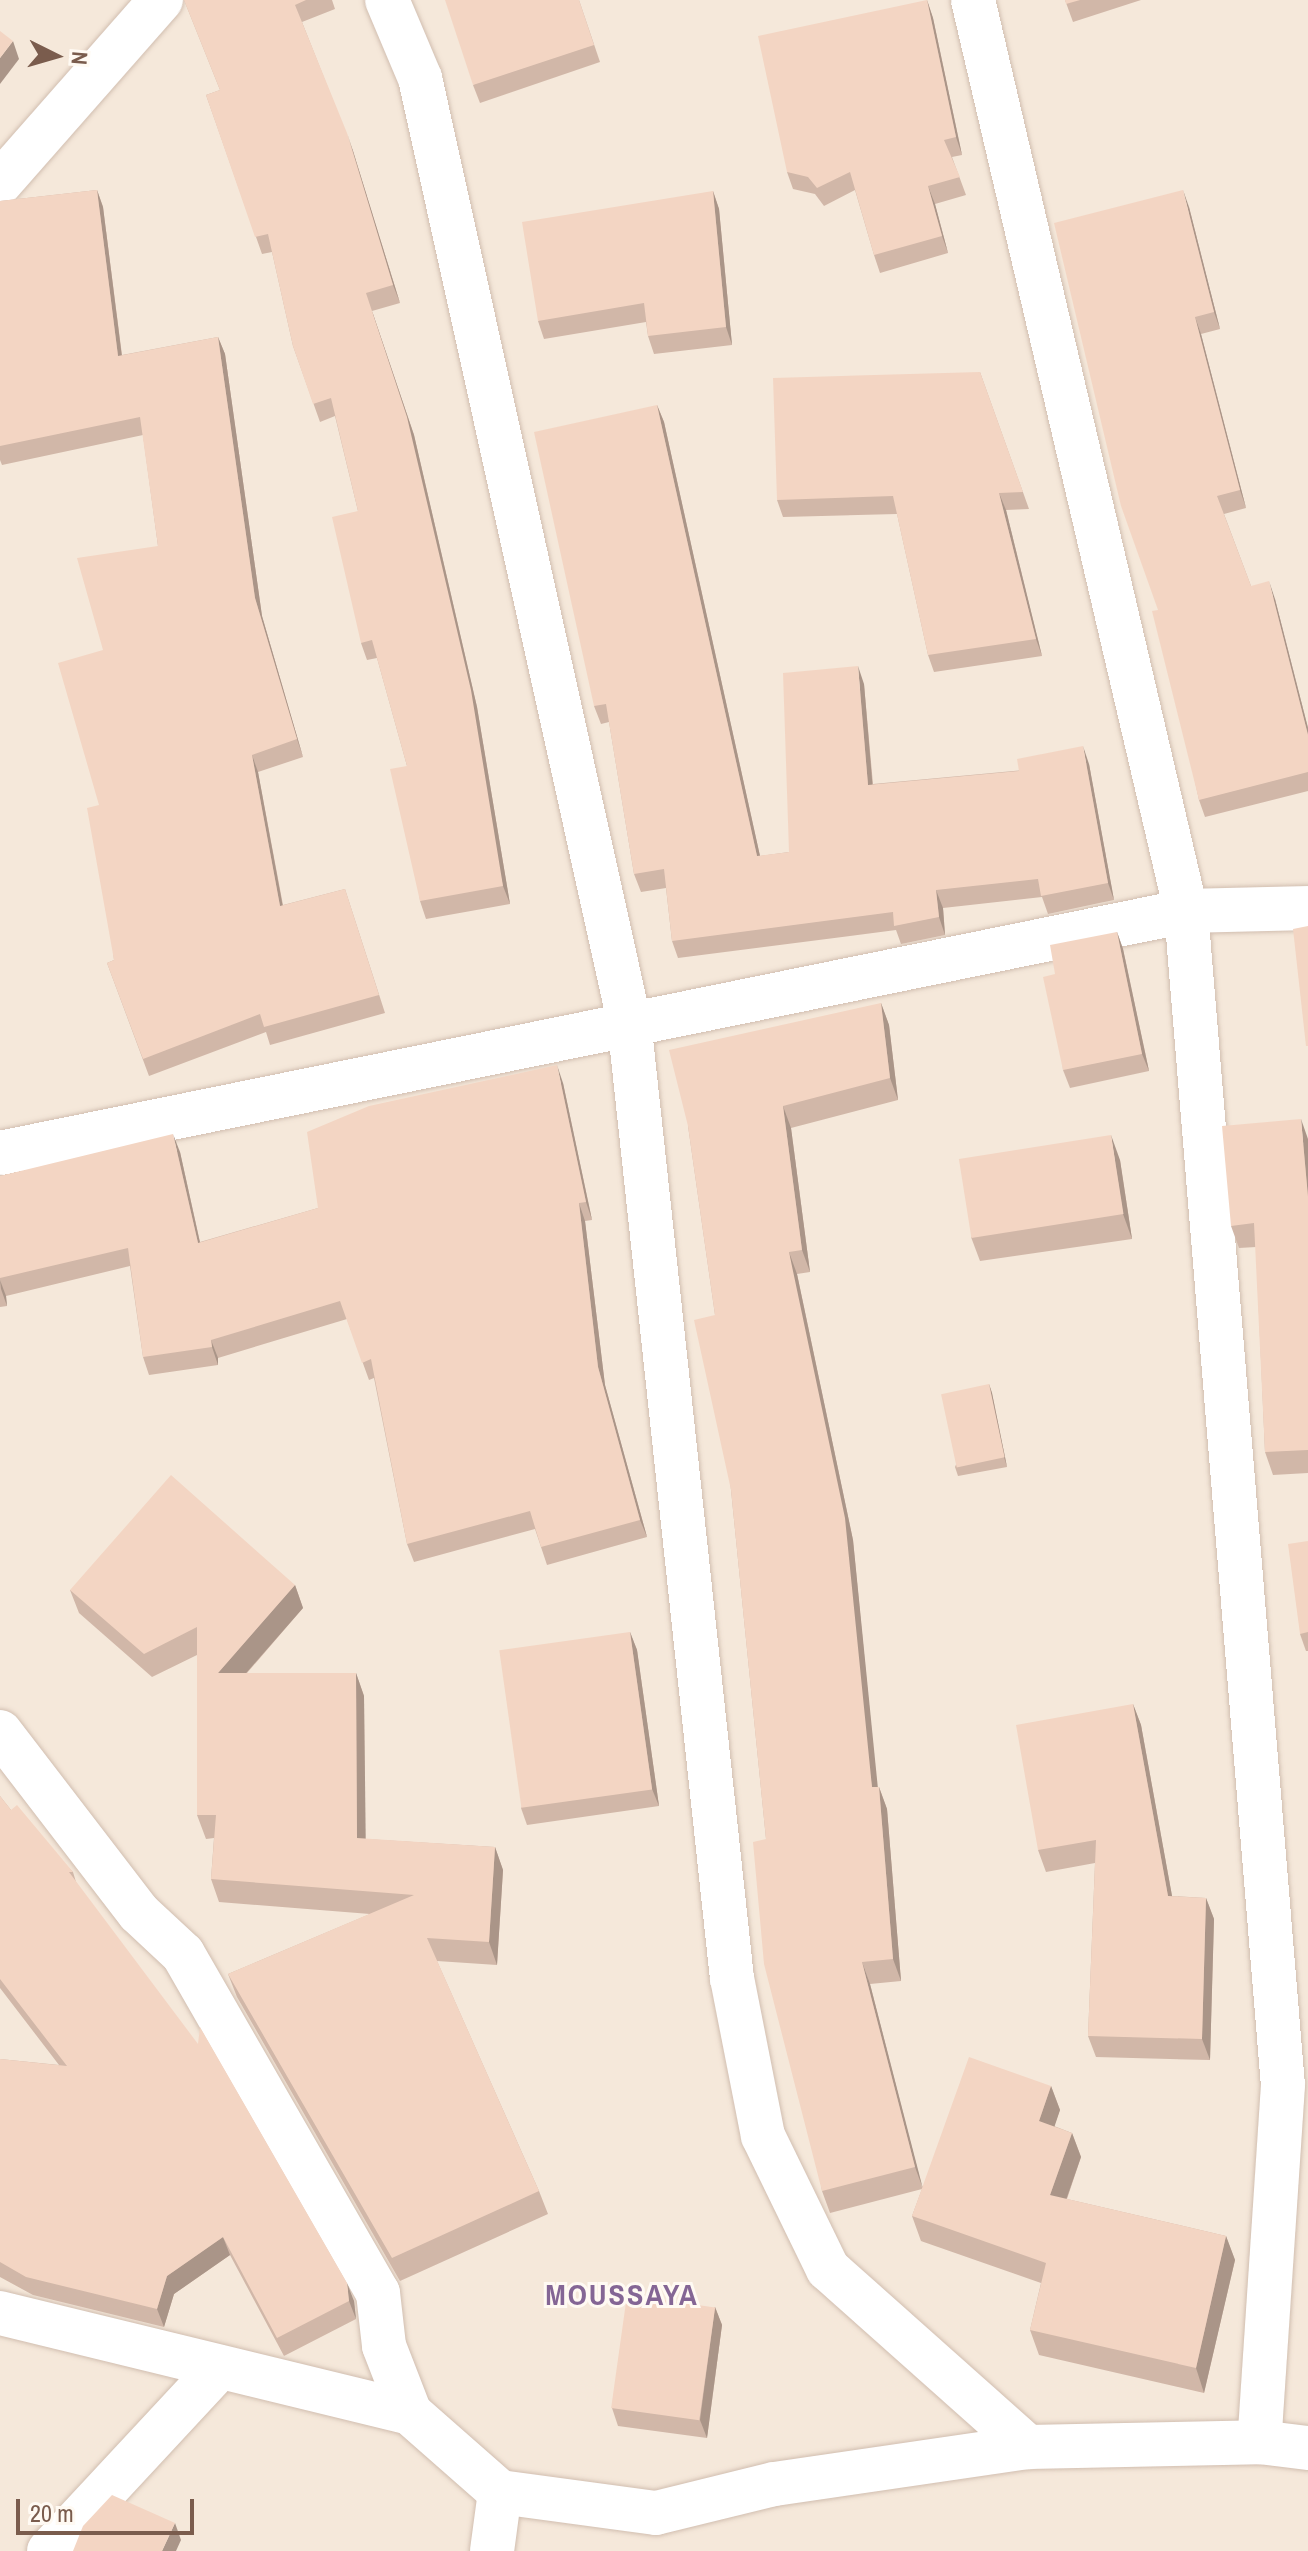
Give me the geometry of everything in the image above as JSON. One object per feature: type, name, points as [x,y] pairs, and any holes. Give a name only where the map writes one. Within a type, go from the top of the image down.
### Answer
[{"type":"street","points":[[0,183],[161,0]]},
{"type":"street","points":[[387,0],[420,78],[629,1021],[732,1978],[763,2136],[828,2269],[1028,2447]]},
{"type":"street","points":[[973,0],[1186,911],[1283,2085],[1259,2442]]},
{"type":"street","points":[[0,1153],[629,1021],[1186,911],[1308,908]]},
{"type":"street","points":[[0,1732],[139,1913],[183,1954],[378,2293],[384,2346],[410,2413],[500,2492],[656,2513],[774,2484],[1028,2447],[1259,2442],[1308,2448]]},
{"type":"street","points":[[0,2313],[410,2413]]},
{"type":"street","points":[[49,2551],[220,2367]]},
{"type":"street","points":[[492,2551],[500,2492]]},
{"type":"shaded area","points":[[0,0],[1308,0],[1308,2551],[0,2551]]},
{"type":"building","points":[[184,0],[306,0],[295,5],[347,133],[393,285],[366,293],[407,417],[471,690],[503,886],[420,901],[390,769],[407,766],[372,640],[361,643],[332,517],[358,511],[331,398],[313,404],[293,346],[268,234],[255,237],[206,95],[220,90]]},
{"type":"building","points":[[445,0],[579,0],[594,45],[473,85]]},
{"type":"building","points":[[927,0],[956,137],[944,140],[960,177],[928,186],[942,236],[874,255],[850,172],[817,188],[808,177],[787,172],[758,36]]},
{"type":"building","points":[[0,31],[13,41],[0,58]]},
{"type":"building","points":[[97,190],[118,356],[218,337],[255,598],[297,739],[252,755],[280,906],[345,889],[379,995],[264,1027],[260,1014],[143,1059],[107,963],[114,960],[87,808],[99,805],[58,663],[103,650],[77,558],[158,546],[140,417],[0,446],[0,201]]},
{"type":"building","points":[[1183,190],[1214,312],[1195,317],[1240,490],[1217,496],[1251,586],[1269,581],[1308,735],[1308,772],[1199,800],[1152,611],[1158,610],[1121,506],[1054,223]]},
{"type":"building","points":[[713,191],[726,327],[648,336],[644,303],[538,321],[522,222]]},
{"type":"building","points":[[980,372],[1023,492],[999,493],[1036,639],[928,655],[893,496],[777,500],[773,378]]},
{"type":"building","points":[[657,405],[757,856],[789,852],[783,673],[858,666],[868,785],[1019,771],[1017,759],[1083,746],[1108,883],[1041,896],[1038,879],[936,890],[939,917],[894,926],[893,912],[672,941],[664,869],[634,874],[606,704],[594,706],[534,432]]},
{"type":"building","points":[[1308,926],[1308,1046],[1306,1046],[1293,929]]},
{"type":"building","points":[[1117,932],[1142,1054],[1063,1070],[1043,977],[1055,974],[1050,945]]},
{"type":"building","points":[[881,1003],[890,1078],[783,1106],[802,1250],[789,1252],[845,1518],[872,1787],[879,1787],[893,1959],[862,1962],[915,2167],[822,2191],[764,1964],[753,1842],[766,1839],[731,1490],[694,1320],[715,1315],[688,1126],[669,1050]]},
{"type":"building","points":[[557,1065],[586,1202],[579,1203],[598,1367],[640,1520],[541,1547],[530,1511],[407,1544],[371,1359],[362,1363],[340,1301],[211,1340],[212,1347],[143,1357],[128,1248],[0,1278],[0,1176],[173,1134],[198,1243],[318,1208],[307,1132],[369,1106]]},
{"type":"building","points":[[1301,1119],[1308,1197],[1308,1450],[1265,1452],[1254,1223],[1231,1226],[1222,1126]]},
{"type":"building","points":[[1111,1135],[1124,1214],[971,1238],[959,1159]]},
{"type":"building","points":[[989,1384],[1005,1457],[957,1468],[941,1394]]},
{"type":"building","points":[[171,1475],[295,1585],[218,1673],[356,1673],[357,1838],[495,1847],[489,1942],[427,1938],[539,2191],[392,2258],[228,1974],[414,1895],[211,1879],[216,1815],[197,1815],[197,1627],[144,1654],[70,1590]]},
{"type":"building","points":[[1308,1541],[1308,1632],[1300,1634],[1288,1544]]},
{"type":"building","points":[[630,1632],[652,1789],[521,1808],[499,1650]]},
{"type":"building","points":[[1133,1704],[1168,1896],[1206,1898],[1202,2039],[1088,2036],[1096,1840],[1038,1850],[1016,1725]]},
{"type":"building","points":[[0,1796],[11,1810],[17,1805],[73,1872],[69,1872],[198,2044],[200,2027],[347,2283],[349,2301],[277,2338],[223,2237],[167,2276],[157,2309],[26,2277],[0,2262],[0,2059],[67,2066],[0,1979]]},
{"type":"building","points":[[969,2057],[1051,2086],[1039,2121],[1072,2133],[1050,2195],[1226,2236],[1196,2368],[1030,2330],[1046,2263],[912,2216]]},
{"type":"building","points":[[627,2295],[715,2307],[699,2420],[611,2408]]},
{"type":"building","points":[[112,2495],[175,2523],[162,2551],[73,2551],[83,2526]]},
{"type":"district","name":"MOUSSAYA","points":[[622,2294]]}]
